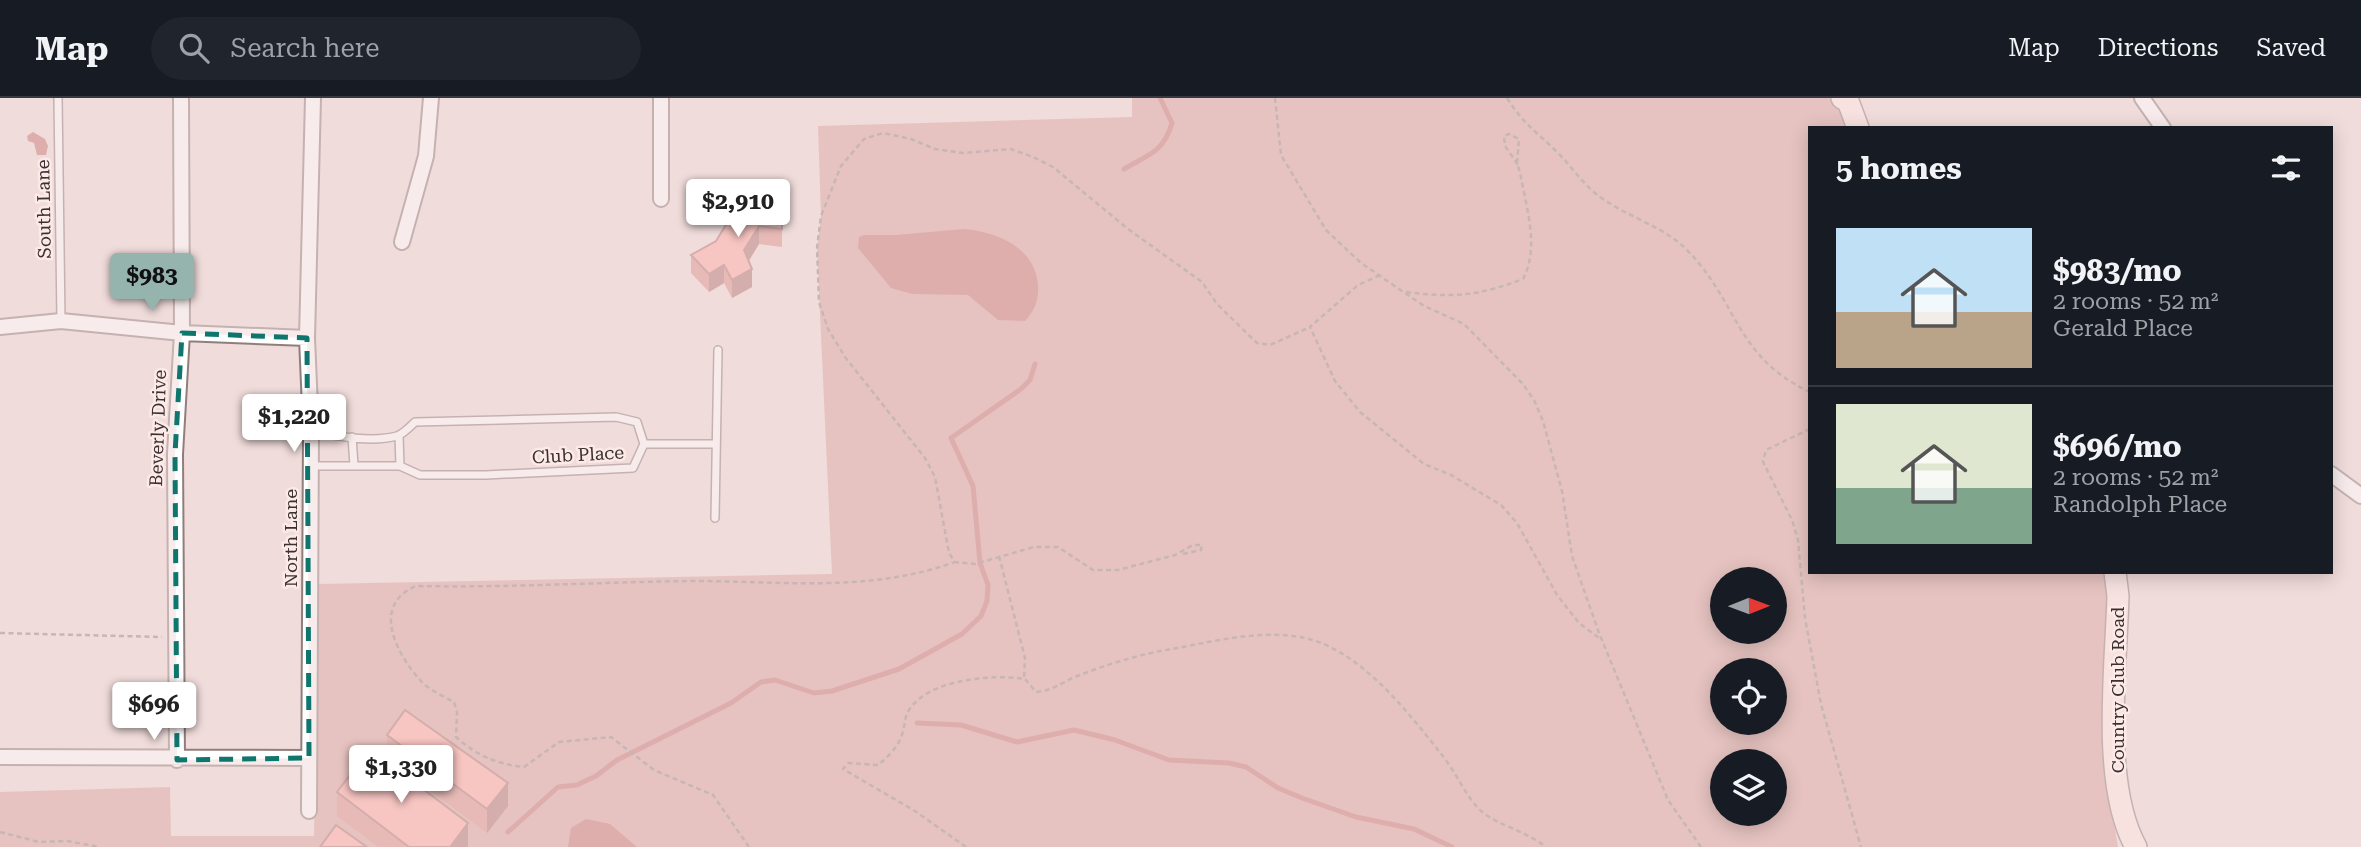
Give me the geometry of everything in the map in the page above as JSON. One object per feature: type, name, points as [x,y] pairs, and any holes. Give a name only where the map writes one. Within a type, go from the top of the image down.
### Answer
[{"type":"street","name":"Beverly Drive","points":[[177,760],[175,454],[182,333],[181,98]]},
{"type":"street","name":"North Lane","points":[[309,811],[311,431],[307,338],[313,98]]},
{"type":"street","points":[[402,242],[426,156],[430,98]]},
{"type":"street","points":[[661,98],[661,199]]},
{"type":"street","points":[[2143,98],[2162,126]]},
{"type":"street","points":[[1847,99],[1857,126]]},
{"type":"street","points":[[0,327],[61,321],[182,333],[307,338]]},
{"type":"street","points":[[2333,475],[2361,496]]},
{"type":"street","name":"Country Club Road","points":[[2115,574],[2118,596],[2114,750],[2119,794],[2136,847]]},
{"type":"street","points":[[0,757],[177,760],[309,758]]},
{"type":"lane","name":"South Lane","points":[[58,98],[61,321]]},
{"type":"lane","points":[[715,518],[718,349]]},
{"type":"lane","name":"Club Place","points":[[311,431],[352,437],[399,436],[415,422],[617,417],[637,422],[644,444],[633,468],[419,475],[400,466],[311,466]]},
{"type":"lane","points":[[399,436],[400,466]]},
{"type":"lane","points":[[352,437],[354,465]]},
{"type":"lane","points":[[644,444],[716,444]]},
{"type":"path","points":[[1275,98],[1281,155],[1326,230],[1361,263],[1424,306],[1464,324],[1522,383],[1534,400],[1543,421],[1562,491],[1573,556],[1602,640],[1668,800],[1701,847]]},
{"type":"path","points":[[1507,98],[1530,131],[1557,153],[1587,186],[1626,214],[1669,234],[1685,248],[1710,278],[1748,345],[1783,379],[1808,391]]},
{"type":"path","points":[[956,562],[949,553],[935,477],[925,458],[845,357],[828,329],[820,302],[817,248],[821,216],[841,166],[864,139],[884,133],[953,152],[989,153],[1011,149],[1054,167],[1128,229],[1202,282],[1217,304],[1257,343],[1270,345],[1310,327],[1358,285],[1380,275]]},
{"type":"path","points":[[1403,291],[1451,298],[1501,288],[1523,279],[1532,250],[1518,166],[1520,139],[1509,134],[1504,136],[1505,146],[1518,166]]},
{"type":"path","points":[[1310,327],[1335,381],[1360,412],[1424,464],[1451,475],[1501,505],[1517,523],[1557,595],[1579,624],[1602,640]]},
{"type":"path","points":[[1808,430],[1766,450],[1763,462],[1792,520],[1798,540],[1805,618],[1821,704],[1861,847]]},
{"type":"path","points":[[749,847],[713,796],[664,776],[611,737],[559,741],[524,767],[495,762],[474,752],[456,737],[457,712],[453,702],[423,683],[399,652],[391,634],[389,618],[404,591],[416,586],[693,581],[818,586],[872,583],[926,572],[956,562],[975,564],[1034,547],[1058,547],[1077,562],[1093,570],[1118,570],[1175,555],[1193,545],[1202,545],[1201,550],[1183,554]]},
{"type":"path","points":[[999,556],[1025,657],[1024,677]]},
{"type":"path","points":[[0,633],[175,637]]},
{"type":"path","points":[[966,847],[915,811],[843,769],[848,763],[878,765],[893,752],[903,734],[906,714],[914,703],[958,682],[982,678],[1025,679],[1036,692],[1050,691],[1074,677],[1149,654],[1248,637],[1278,635],[1296,636],[1326,645],[1352,661],[1393,695],[1458,776],[1481,811],[1520,829],[1546,847]]},
{"type":"path","points":[[0,832],[39,842],[67,841],[100,847]]},
{"type":"highlighted area","points":[[182,333],[307,338],[309,758],[177,760],[175,454]]},
{"type":"shaded area","points":[[1132,98],[1829,98],[1842,106],[1850,126],[1808,126],[1808,574],[2108,574],[2111,595],[2102,752],[2118,847],[0,847],[0,792],[170,787],[171,836],[314,836],[319,584],[832,574],[817,248],[821,216],[818,126],[1132,117]]},
{"type":"shaded area","points":[[33,132],[45,139],[48,146],[46,155],[37,155],[34,143],[28,141],[27,136]]},
{"type":"shaded area","points":[[964,229],[1001,238],[1022,251],[1030,261],[1035,272],[1038,295],[1034,309],[1025,321],[998,320],[968,295],[912,294],[891,288],[858,248],[859,237],[864,235]]},
{"type":"shaded area","points":[[586,819],[610,824],[637,847],[568,847],[571,828]]},
{"type":"building","points":[[738,205],[782,205],[782,229],[759,226],[744,250],[752,269],[732,280],[724,265],[709,274],[691,255],[716,241]]},
{"type":"building","points":[[405,710],[508,783],[487,809],[387,735]]},
{"type":"building","points":[[370,749],[468,823],[450,847],[409,847],[337,792]]},
{"type":"building","points":[[336,825],[367,847],[320,847]]},
{"type":"waterway","points":[[1124,169],[1154,152],[1164,141],[1172,123],[1160,98]]},
{"type":"waterway","points":[[508,832],[558,787],[577,785],[596,776],[617,760],[731,703],[761,682],[775,680],[814,693],[832,691],[899,669],[962,634],[981,616],[987,601],[988,585],[980,563],[973,486],[951,438],[1021,389],[1030,380],[1035,364]]},
{"type":"waterway","points":[[917,723],[961,725],[1017,742],[1074,730],[1115,740],[1169,760],[1229,763],[1246,767],[1278,788],[1302,798],[1356,817],[1414,829],[1452,847]]}]
